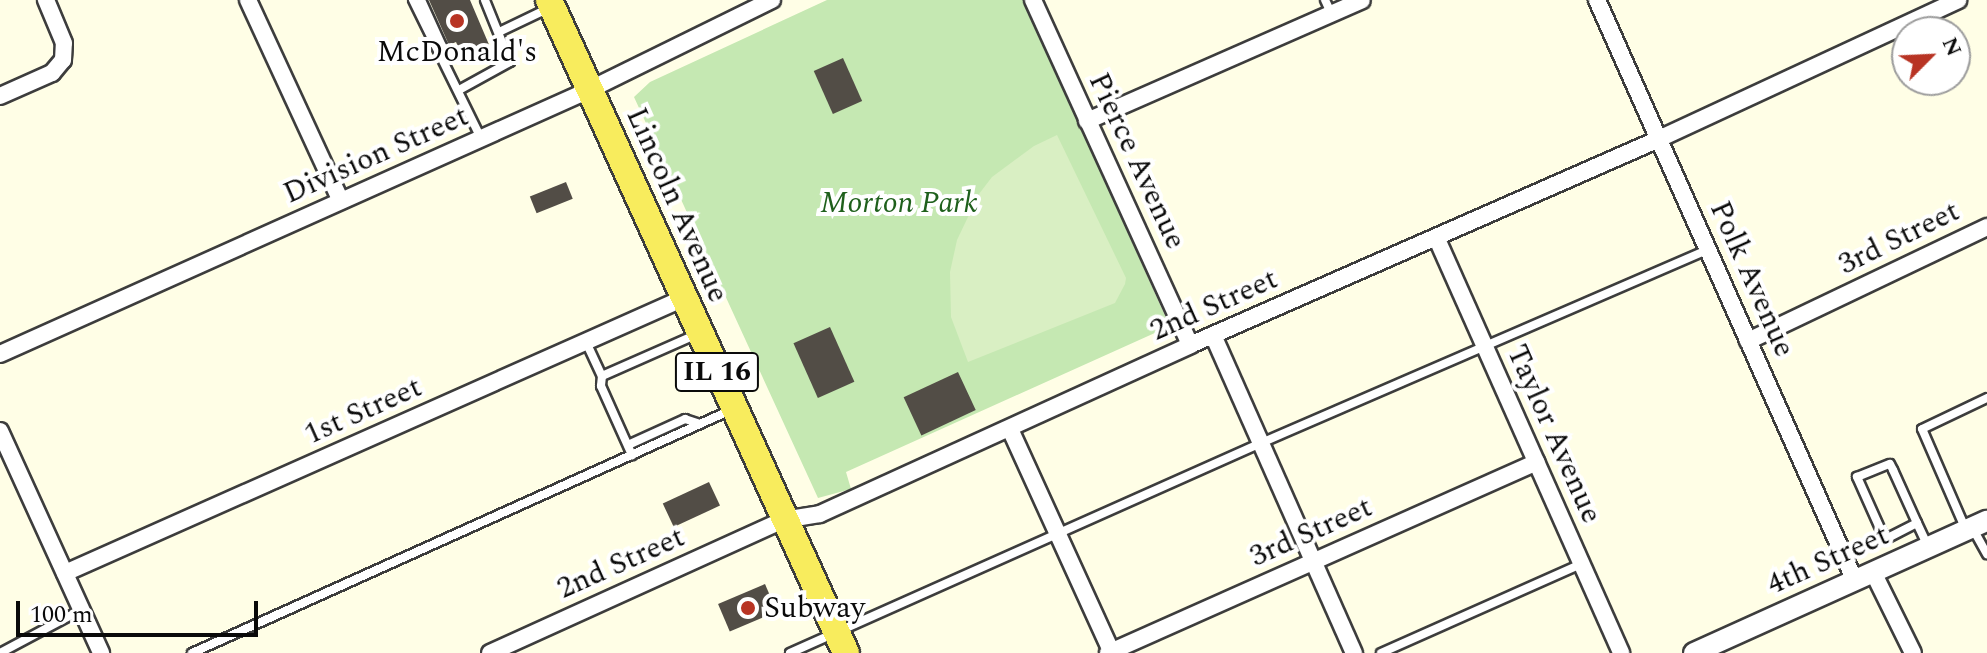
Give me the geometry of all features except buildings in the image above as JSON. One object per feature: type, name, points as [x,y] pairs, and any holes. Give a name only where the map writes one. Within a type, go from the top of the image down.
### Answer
[{"type":"main road","name":"IL 16","points":[[550,3],[589,90]]},
{"type":"main road","name":"Lincoln Avenue","points":[[589,90],[841,643]]},
{"type":"street","points":[[0,96],[52,73],[63,60],[64,43],[46,0]]},
{"type":"street","points":[[248,0],[341,201]]},
{"type":"street","name":"Division Street","points":[[0,354],[589,90],[772,0]]},
{"type":"street","name":"Pierce Avenue","points":[[1033,0],[1190,345]]},
{"type":"street","points":[[1087,121],[1328,7],[1362,0]]},
{"type":"street","name":"Polk Avenue","points":[[1597,0],[1748,341],[1864,577],[1913,653]]},
{"type":"street","name":"2nd Street","points":[[490,653],[783,520],[820,514],[1190,345],[1659,139],[1958,0]]},
{"type":"street","name":"3rd Street","points":[[1748,341],[1987,227]]},
{"type":"street","name":"Taylor Avenue","points":[[1437,239],[1621,653]]},
{"type":"street","name":"1st Street","points":[[65,573],[684,298]]},
{"type":"street","points":[[1213,335],[1354,653]]},
{"type":"street","points":[[1010,429],[1110,653]]},
{"type":"street","points":[[0,431],[101,653]]},
{"type":"street","name":"3rd Street","points":[[1110,653],[1536,462]]},
{"type":"street","name":"4th Street","points":[[1694,653],[1975,527]]},
{"type":"lane","points":[[413,0],[481,138]]},
{"type":"lane","points":[[421,0],[444,52],[444,65]]},
{"type":"lane","points":[[459,90],[508,65],[509,56],[485,0]]},
{"type":"lane","points":[[499,32],[550,3]]},
{"type":"lane","points":[[790,653],[841,643],[1058,534],[1708,249]]},
{"type":"lane","points":[[602,376],[700,333]]},
{"type":"lane","points":[[586,342],[602,376],[601,386],[632,455]]},
{"type":"lane","points":[[1987,398],[1922,429],[1987,554]]},
{"type":"lane","points":[[192,653],[733,409]]},
{"type":"lane","points":[[628,445],[685,419],[700,424]]},
{"type":"lane","points":[[1917,523],[1889,537],[1883,535],[1857,477],[1890,464],[1917,523],[1928,548]]},
{"type":"lane","points":[[1381,653],[1581,564]]},
{"type":"lane","points":[[0,653],[82,610]]},
{"type":"green space","name":"Morton Park","points":[[827,0],[1024,0],[1166,318],[1157,332],[846,472],[851,489],[818,498],[634,97],[650,82]]},
{"type":"green space","points":[[1057,135],[1126,278],[1125,284],[1115,303],[968,362],[951,317],[950,272],[957,240],[979,194],[992,177],[1034,146]]},
{"type":"place","name":"McDonald's","points":[[457,21]]},
{"type":"place","name":"Subway","points":[[748,608]]}]
